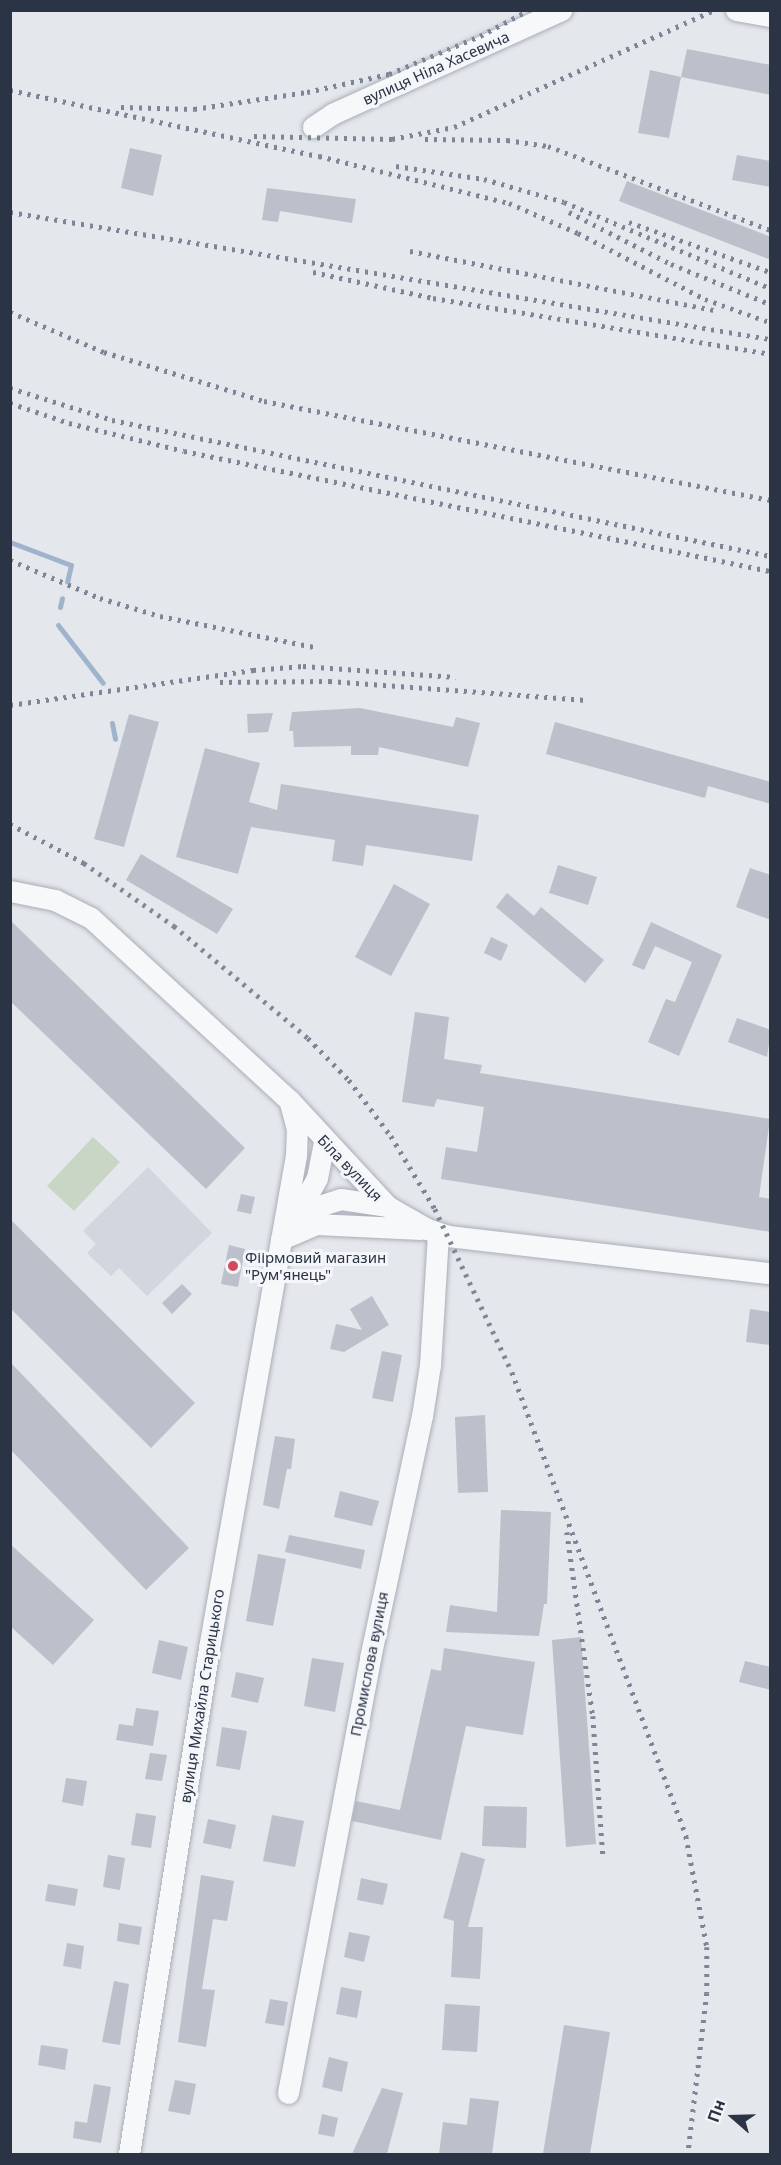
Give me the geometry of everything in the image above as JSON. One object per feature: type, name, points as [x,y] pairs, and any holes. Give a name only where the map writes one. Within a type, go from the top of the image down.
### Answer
[{"type":"street","name":"вулиця Ніла Хасевича","points":[[313,128],[332,114],[561,10]]},
{"type":"street","points":[[736,10],[771,16]]},
{"type":"street","name":"Біла вулиця","points":[[10,891],[55,900],[91,918],[289,1100],[324,1142],[387,1206],[432,1231],[771,1273]]},
{"type":"street","name":"вулиця Михайла Старицького","points":[[129,2154],[209,1648],[296,1155],[297,1129],[289,1100]]},
{"type":"street","name":"вулиця Михайла Старицького","points":[[281,1239],[317,1178],[324,1142]]},
{"type":"street","points":[[281,1239],[316,1207],[340,1199],[387,1206]]},
{"type":"street","points":[[281,1239],[316,1224],[432,1231]]},
{"type":"street","name":"Промислова вулиця","points":[[288,2093],[370,1658],[422,1416],[430,1365],[432,1231]]},
{"type":"shaded area","points":[[148,1167],[212,1233],[147,1296],[119,1268],[111,1276],[87,1253],[96,1244],[83,1231]]},
{"type":"green space","points":[[93,1137],[120,1162],[74,1211],[47,1186]]},
{"type":"building","points":[[687,49],[771,65],[771,95],[681,77]]},
{"type":"building","points":[[650,70],[681,77],[669,138],[638,133]]},
{"type":"building","points":[[130,148],[162,155],[153,196],[121,188]]},
{"type":"building","points":[[737,155],[771,161],[771,187],[732,180]]},
{"type":"building","points":[[627,181],[771,237],[771,260],[619,201]]},
{"type":"building","points":[[267,188],[356,199],[352,223],[280,211],[278,222],[262,220]]},
{"type":"building","points":[[360,708],[453,727],[456,717],[480,723],[468,767],[379,747],[378,755],[351,755],[351,746],[294,747],[293,731],[289,731],[292,712]]},
{"type":"building","points":[[273,713],[268,732],[248,733],[247,714]]},
{"type":"building","points":[[129,714],[159,722],[124,847],[94,839]]},
{"type":"building","points":[[555,722],[771,782],[771,804],[708,786],[705,798],[546,754]]},
{"type":"building","points":[[205,748],[260,763],[249,802],[277,810],[281,784],[479,815],[472,861],[366,845],[363,866],[332,861],[335,840],[251,827],[238,874],[176,857]]},
{"type":"building","points":[[141,854],[233,909],[217,934],[126,880]]},
{"type":"building","points":[[558,865],[597,877],[588,905],[549,893]]},
{"type":"building","points":[[750,868],[771,875],[771,920],[736,907]]},
{"type":"building","points":[[394,884],[430,904],[391,976],[355,957]]},
{"type":"building","points":[[507,893],[534,916],[541,907],[604,960],[585,983],[496,907]]},
{"type":"building","points":[[10,920],[245,1148],[206,1189],[10,1001]]},
{"type":"building","points":[[651,922],[722,955],[679,1056],[648,1042],[666,999],[675,1002],[692,962],[655,946],[644,970],[632,965]]},
{"type":"building","points":[[491,937],[508,945],[501,961],[484,953]]},
{"type":"building","points":[[415,1012],[449,1017],[444,1059],[482,1065],[480,1073],[770,1119],[759,1197],[771,1199],[771,1232],[441,1179],[446,1147],[477,1152],[484,1107],[437,1099],[434,1107],[402,1102]]},
{"type":"building","points":[[737,1018],[771,1030],[767,1057],[728,1042]]},
{"type":"building","points":[[241,1194],[255,1197],[251,1214],[237,1211]]},
{"type":"building","points":[[10,1219],[195,1403],[151,1448],[10,1308]]},
{"type":"building","name":"Фіірмовий магазин \"Рум'янець\"","points":[[229,1245],[245,1249],[238,1287],[221,1284]]},
{"type":"building","points":[[182,1284],[192,1294],[172,1314],[162,1303]]},
{"type":"building","points":[[372,1296],[389,1325],[344,1352],[330,1349],[336,1324],[362,1330],[350,1309]]},
{"type":"building","points":[[750,1309],[771,1312],[771,1345],[746,1342]]},
{"type":"building","points":[[382,1351],[402,1355],[393,1402],[372,1398]]},
{"type":"building","points":[[10,1362],[189,1548],[146,1590],[10,1449]]},
{"type":"building","points":[[485,1415],[488,1492],[458,1493],[455,1417]]},
{"type":"building","points":[[275,1436],[295,1439],[291,1469],[287,1469],[279,1509],[263,1505]]},
{"type":"building","points":[[340,1491],[379,1501],[372,1526],[334,1517]]},
{"type":"building","points":[[501,1510],[551,1512],[547,1604],[544,1604],[539,1636],[446,1632],[450,1605],[497,1612]]},
{"type":"building","points":[[289,1535],[365,1550],[361,1569],[285,1552]]},
{"type":"building","points":[[10,1544],[94,1620],[53,1665],[10,1626]]},
{"type":"building","points":[[258,1554],[286,1559],[273,1626],[246,1621]]},
{"type":"building","points":[[581,1637],[596,1844],[566,1847],[552,1640]]},
{"type":"building","points":[[159,1640],[188,1647],[181,1680],[152,1673]]},
{"type":"building","points":[[444,1648],[535,1662],[523,1735],[466,1726],[441,1840],[352,1821],[356,1801],[400,1810],[431,1669],[441,1671]]},
{"type":"building","points":[[312,1658],[344,1663],[335,1712],[304,1706]]},
{"type":"building","points":[[745,1661],[771,1667],[771,1690],[739,1682]]},
{"type":"building","points":[[236,1672],[264,1678],[258,1703],[231,1697]]},
{"type":"building","points":[[136,1708],[159,1711],[153,1746],[116,1740],[119,1724],[133,1726]]},
{"type":"building","points":[[222,1727],[247,1731],[240,1770],[216,1766]]},
{"type":"building","points":[[150,1753],[167,1755],[162,1781],[145,1779]]},
{"type":"building","points":[[66,1778],[87,1781],[83,1806],[62,1802]]},
{"type":"building","points":[[484,1806],[527,1807],[526,1848],[482,1846]]},
{"type":"building","points":[[136,1813],[156,1816],[151,1848],[131,1845]]},
{"type":"building","points":[[272,1815],[304,1821],[295,1867],[263,1861]]},
{"type":"building","points":[[208,1819],[236,1825],[231,1849],[203,1843]]},
{"type":"building","points":[[461,1852],[485,1859],[468,1927],[483,1927],[480,1979],[451,1977],[454,1921],[443,1918]]},
{"type":"building","points":[[108,1855],[125,1858],[120,1890],[103,1887]]},
{"type":"building","points":[[201,1875],[234,1881],[227,1921],[213,1919],[202,1989],[215,1990],[206,2047],[178,2042]]},
{"type":"building","points":[[361,1878],[388,1884],[383,1905],[357,1900]]},
{"type":"building","points":[[48,1884],[78,1889],[75,1906],[45,1901]]},
{"type":"building","points":[[119,1923],[142,1927],[139,1945],[117,1941]]},
{"type":"building","points":[[349,1932],[370,1936],[364,1962],[344,1957]]},
{"type":"building","points":[[67,1943],[84,1946],[81,1969],[63,1966]]},
{"type":"building","points":[[114,1981],[129,1984],[120,2045],[102,2042]]},
{"type":"building","points":[[341,1987],[362,1991],[357,2018],[336,2014]]},
{"type":"building","points":[[270,1999],[288,2002],[284,2026],[265,2023]]},
{"type":"building","points":[[445,2004],[480,2006],[477,2052],[442,2050]]},
{"type":"building","points":[[564,2025],[610,2032],[590,2154],[543,2154]]},
{"type":"building","points":[[41,2045],[68,2049],[65,2070],[38,2065]]},
{"type":"building","points":[[329,2057],[348,2062],[342,2092],[322,2087]]},
{"type":"building","points":[[175,2080],[196,2084],[190,2115],[168,2111]]},
{"type":"building","points":[[94,2084],[111,2087],[101,2143],[73,2138],[75,2121],[87,2123]]},
{"type":"building","points":[[382,2088],[403,2093],[387,2154],[352,2154]]},
{"type":"building","points":[[470,2098],[499,2101],[492,2154],[439,2154],[443,2122],[467,2125]]},
{"type":"building","points":[[322,2114],[338,2118],[334,2137],[318,2134]]},
{"type":"waterway","points":[[10,542],[71,565],[67,582]]},
{"type":"waterway","points":[[60,607],[62,598]]},
{"type":"waterway","points":[[58,625],[103,683]]},
{"type":"waterway","points":[[112,723],[115,739]]},
{"type":"railway","points":[[121,107],[194,109],[307,92],[389,74],[480,36],[529,10]]},
{"type":"railway","points":[[254,136],[392,139],[454,127],[714,10]]},
{"type":"railway","points":[[10,90],[319,156],[509,203],[578,233],[705,299],[769,322]]},
{"type":"railway","points":[[425,139],[507,140],[548,146],[770,230]]},
{"type":"railway","points":[[396,166],[484,179],[564,202],[770,288]]},
{"type":"railway","points":[[10,212],[770,339]]},
{"type":"railway","points":[[569,212],[671,264],[770,304]]},
{"type":"railway","points":[[629,222],[770,272]]},
{"type":"railway","points":[[410,251],[718,311]]},
{"type":"railway","points":[[313,272],[433,298],[770,354]]},
{"type":"railway","points":[[10,312],[104,352],[264,401],[770,500]]},
{"type":"railway","points":[[10,388],[112,420],[770,556]]},
{"type":"railway","points":[[10,403],[69,423],[184,451],[770,571]]},
{"type":"railway","points":[[10,560],[100,598],[160,616],[318,648]]},
{"type":"railway","points":[[10,705],[253,670],[303,666],[456,677]]},
{"type":"railway","points":[[220,682],[329,681],[586,700]]},
{"type":"railway","points":[[10,824],[84,863],[174,926],[308,1038],[349,1080],[391,1136],[435,1209],[512,1372],[686,1836],[707,1947],[707,1993],[688,2154]]},
{"type":"railway","points":[[567,1532],[593,1716],[603,1855]]},
{"type":"place","name":"Фіірмовий магазин \"Рум'янець\"","points":[[233,1266]]}]
